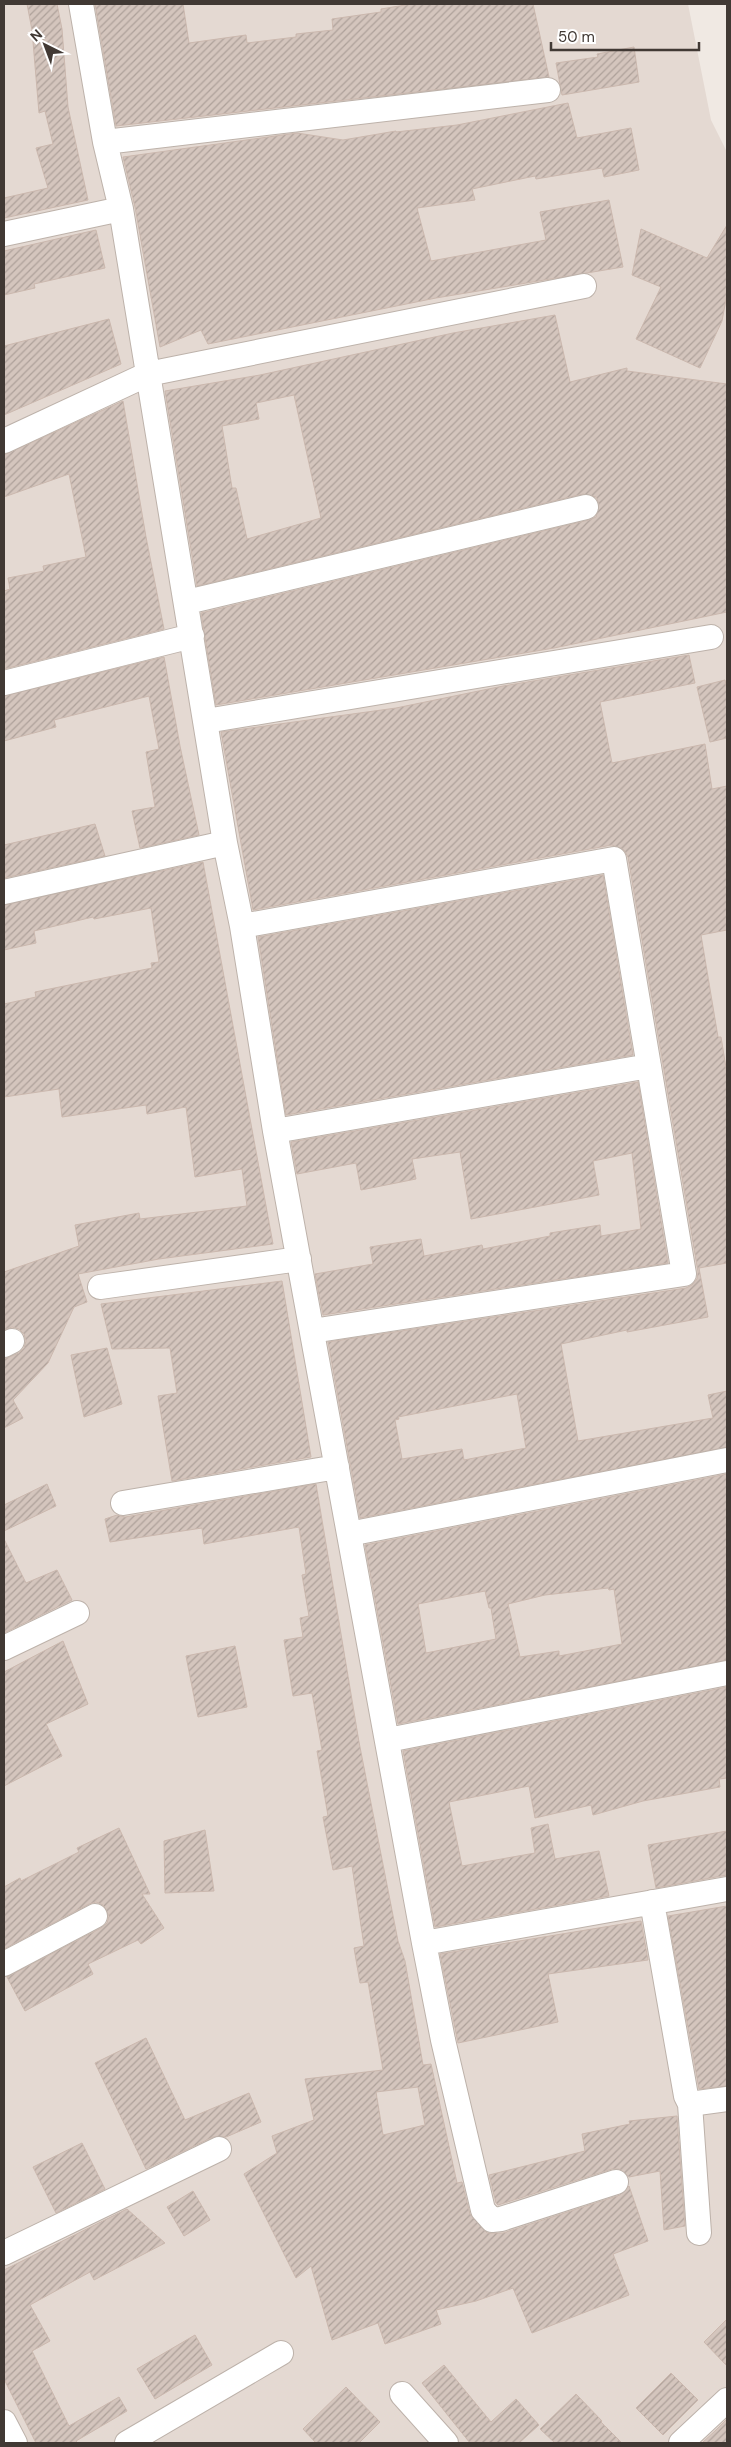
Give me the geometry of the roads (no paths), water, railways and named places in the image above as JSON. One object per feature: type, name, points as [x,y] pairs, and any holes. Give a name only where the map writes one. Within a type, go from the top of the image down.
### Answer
[{"type":"street","points":[[82,4],[105,142],[121,209],[187,602],[225,843],[242,926],[275,1131],[424,1942],[443,2040],[483,2210],[492,2220],[502,2219],[616,2182]]},
{"type":"street","points":[[105,142],[548,90]]},
{"type":"street","points":[[4,234],[121,209]]},
{"type":"street","points":[[4,441],[148,374],[584,286]]},
{"type":"street","points":[[187,602],[586,507]]},
{"type":"street","points":[[4,683],[192,636]]},
{"type":"street","points":[[206,721],[711,637]]},
{"type":"street","points":[[4,892],[225,843]]},
{"type":"street","points":[[242,926],[614,858],[684,1274],[312,1331]]},
{"type":"street","points":[[275,1131],[649,1066]]},
{"type":"street","points":[[100,1287],[299,1259]]},
{"type":"street","points":[[350,1534],[727,1460]]},
{"type":"street","points":[[122,1503],[337,1467]]},
{"type":"street","points":[[4,1648],[77,1613]]},
{"type":"street","points":[[388,1740],[727,1673]]},
{"type":"street","points":[[424,1942],[727,1889]]},
{"type":"street","points":[[652,1902],[686,2096],[690,2104],[699,2233]]},
{"type":"street","points":[[4,1964],[95,1916]]},
{"type":"street","points":[[690,2104],[727,2098]]},
{"type":"street","points":[[4,2253],[219,2150]]},
{"type":"street","points":[[139,2441],[281,2353]]},
{"type":"street","points":[[402,2394],[446,2443]]},
{"type":"street","points":[[681,2443],[727,2400]]},
{"type":"street","points":[[4,2422],[15,2443]]}]
